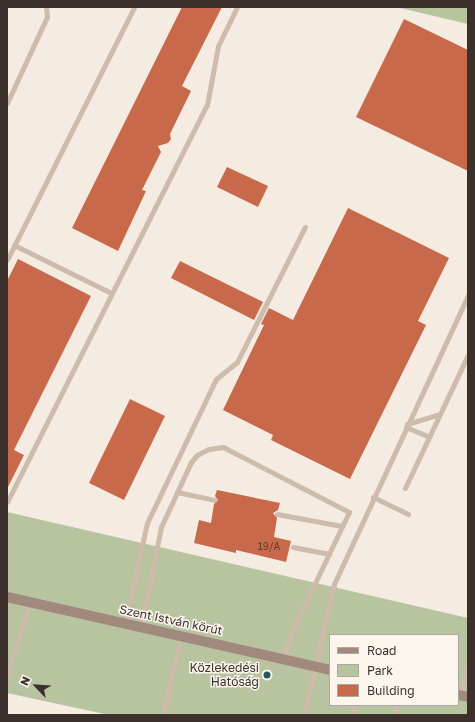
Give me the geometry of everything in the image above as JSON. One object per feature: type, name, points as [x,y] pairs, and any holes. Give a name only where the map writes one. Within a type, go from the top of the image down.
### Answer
[{"type":"street","name":"Szent István körút","points":[[7,597],[283,658],[329,670]]},
{"type":"lane","points":[[7,103],[47,17],[46,7]]},
{"type":"lane","points":[[7,260],[134,7]]},
{"type":"lane","points":[[7,502],[207,105],[218,46],[237,7]]},
{"type":"lane","points":[[125,623],[147,524],[216,379],[237,362],[305,227]]},
{"type":"lane","points":[[14,245],[111,293]]},
{"type":"lane","points":[[304,715],[334,584],[406,425],[468,295]]},
{"type":"lane","points":[[405,488],[468,355]]},
{"type":"lane","points":[[406,425],[440,414]]},
{"type":"lane","points":[[406,425],[429,437]]},
{"type":"lane","points":[[141,627],[161,526],[197,455],[209,449],[223,447],[349,512],[292,631],[283,658]]},
{"type":"lane","points":[[178,492],[214,500]]},
{"type":"lane","points":[[373,497],[408,514]]},
{"type":"lane","points":[[277,514],[342,526]]},
{"type":"lane","points":[[293,547],[329,554]]},
{"type":"lane","points":[[7,675],[30,602]]},
{"type":"lane","points":[[163,715],[181,635]]},
{"type":"lane","points":[[462,696],[468,662]]},
{"type":"green space","points":[[396,7],[468,7],[468,24]]},
{"type":"green space","points":[[7,512],[468,618],[468,715],[109,715],[7,693]]},
{"type":"building","points":[[182,7],[222,7],[182,86],[191,91],[170,134],[171,139],[168,143],[158,146],[161,152],[142,190],[146,191],[118,251],[72,228]]},
{"type":"building","points":[[404,19],[468,50],[468,171],[356,117]]},
{"type":"building","points":[[227,167],[268,186],[258,207],[217,187]]},
{"type":"building","points":[[348,208],[449,258],[418,321],[426,325],[350,479],[271,440],[273,435],[223,410],[264,325],[261,324],[269,308],[293,320]]},
{"type":"building","points":[[18,259],[91,296],[14,450],[24,455],[7,489],[7,281]]},
{"type":"building","points":[[180,261],[263,302],[254,320],[171,278]]},
{"type":"building","points":[[130,399],[165,416],[124,500],[89,483]]},
{"type":"building","points":[[217,490],[280,503],[278,510],[273,513],[277,518],[274,537],[291,541],[286,562],[236,550],[236,553],[194,543],[199,520],[211,523],[214,504],[218,500],[215,496]]},
{"type":"place","name":"Közlekedési Hatóság","points":[[267,675]]}]
